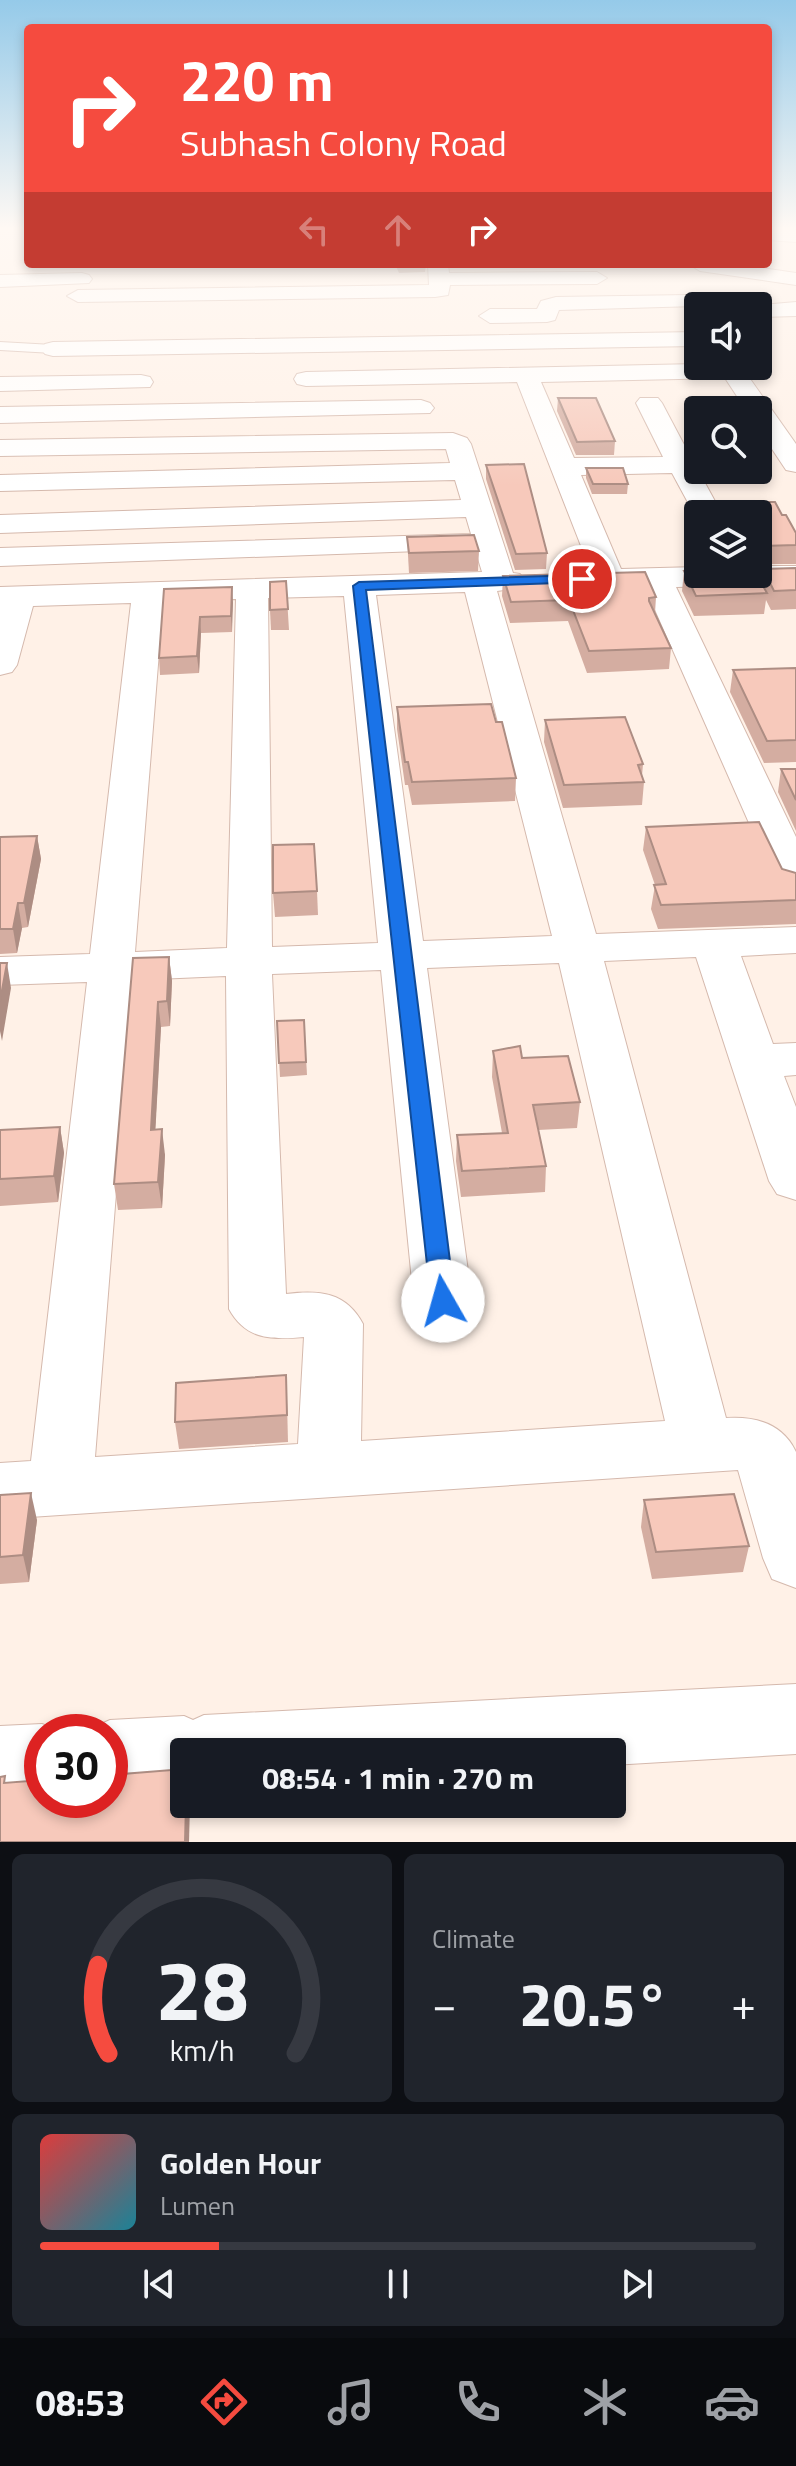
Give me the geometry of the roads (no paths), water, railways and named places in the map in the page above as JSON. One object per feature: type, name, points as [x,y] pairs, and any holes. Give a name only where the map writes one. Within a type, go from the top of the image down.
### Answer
[{"type":"street","points":[[99,594],[155,314]]},
{"type":"street","points":[[462,317],[547,314]]},
{"type":"street","points":[[772,331],[796,330]]},
{"type":"street","points":[[53,349],[684,339]]},
{"type":"street","points":[[306,379],[684,370]]},
{"type":"street","points":[[526,375],[609,578]]},
{"type":"street","points":[[413,377],[428,441]]},
{"type":"street","points":[[739,380],[795,462]]},
{"type":"street","points":[[0,384],[141,382]]},
{"type":"street","points":[[649,403],[684,456]]},
{"type":"street","points":[[0,415],[421,408]]},
{"type":"street","points":[[0,448],[456,442],[477,508],[488,569],[578,949],[702,1446]]},
{"type":"street","points":[[772,462],[795,462]]},
{"type":"street","points":[[563,467],[684,464]]},
{"type":"street","points":[[0,483],[466,471]]},
{"type":"street","points":[[0,524],[477,508]]},
{"type":"street","points":[[0,557],[107,554],[488,569],[554,580],[684,576]]},
{"type":"street","points":[[0,665],[10,597],[359,586],[488,569]]},
{"type":"street","points":[[772,575],[796,575]]},
{"type":"street","points":[[656,577],[764,778],[796,882]]},
{"type":"street","points":[[359,586],[443,1301]]},
{"type":"street","points":[[252,590],[249,961],[258,1309],[263,1314],[273,1316],[320,1315],[328,1317],[334,1324],[328,1469]]},
{"type":"street","points":[[148,593],[111,966],[30,1489],[742,1443],[757,1447],[766,1455],[796,1558]]},
{"type":"street","points":[[0,971],[796,940]]},
{"type":"street","points":[[714,943],[775,1060],[796,1181]]},
{"type":"street","points":[[455,1738],[796,1719]]},
{"type":"street","points":[[128,1756],[170,1754]]},
{"type":"street","points":[[0,1763],[24,1762]]},
{"type":"lane","points":[[0,346],[53,349]]}]
